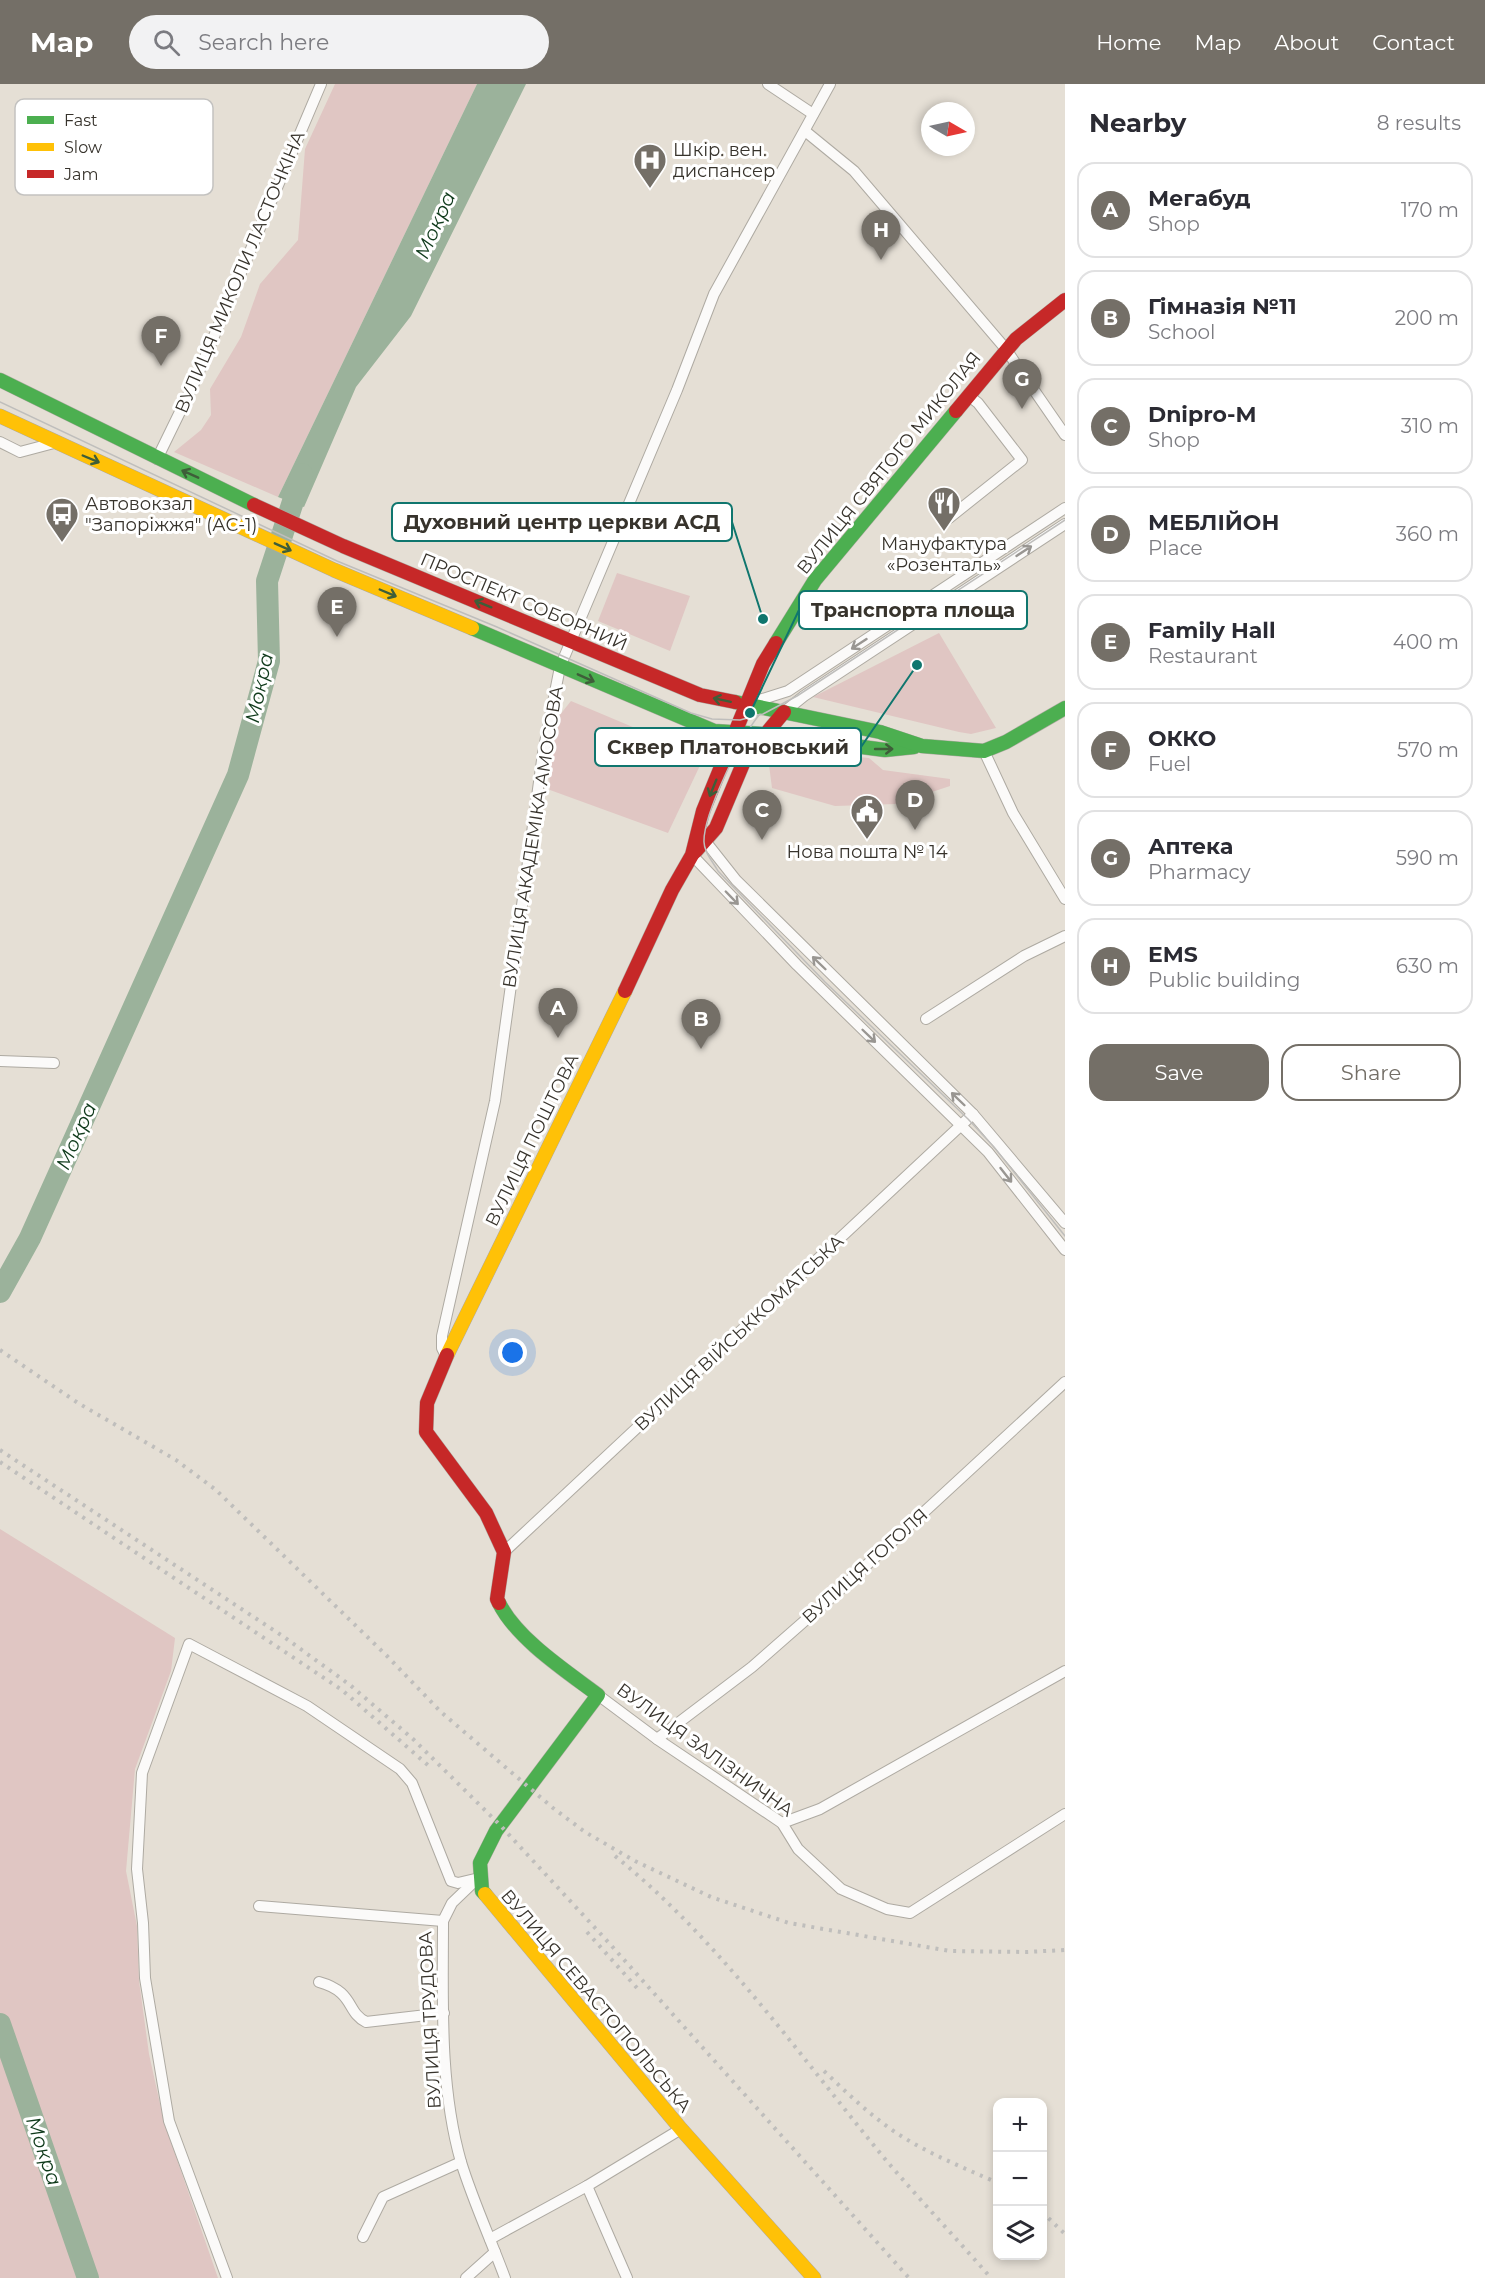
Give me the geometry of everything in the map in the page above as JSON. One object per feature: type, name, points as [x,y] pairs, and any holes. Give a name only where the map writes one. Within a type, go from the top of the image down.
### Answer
[{"type":"street","name":"ВУЛИЦЯ МИКОЛИ ЛАСТОЧКІНА","points":[[158,459],[195,381],[321,84]]},
{"type":"street","points":[[768,84],[813,114]]},
{"type":"street","name":"ВУЛИЦЯ АКАДЕМІКА АМОСОВА","points":[[446,1356],[442,1348],[442,1336],[495,1101],[543,753],[561,667],[677,390],[714,294],[830,84]]},
{"type":"street","points":[[805,131],[854,171],[1005,348],[1065,435]]},
{"type":"street","name":"ВУЛИЦЯ СВЯТОГО МИКОЛАЯ","points":[[735,734],[763,664],[815,580],[969,396],[1005,348],[1027,325],[1065,300]]},
{"type":"street","name":"ПРОСПЕКТ СОБОРНИЙ","points":[[0,380],[158,459],[344,546],[700,695],[880,732],[922,746]]},
{"type":"street","points":[[949,518],[1022,460],[978,403],[969,396]]},
{"type":"street","name":"ПРОСПЕКТ СОБОРНИЙ","points":[[0,417],[334,570],[714,731],[763,734],[885,750],[922,746],[984,751],[1006,742],[1065,708]]},
{"type":"street","points":[[0,442],[20,452],[54,443]]},
{"type":"street","points":[[745,705],[788,691],[1065,508]]},
{"type":"street","points":[[1065,524],[804,696],[784,712],[763,734],[746,759],[716,828],[692,855],[797,965],[988,1152],[1065,1250]]},
{"type":"street","name":"ВУЛИЦЯ ПОШТОВА","points":[[504,1552],[486,1513],[426,1432],[427,1403],[446,1356],[603,1039],[672,890],[692,855],[699,828],[735,734]]},
{"type":"street","points":[[984,751],[1013,813],[1065,899]]},
{"type":"street","points":[[699,828],[704,842],[765,910],[973,1114],[1065,1223]]},
{"type":"street","points":[[926,1019],[1024,956],[1065,936]]},
{"type":"street","points":[[0,1061],[54,1063]]},
{"type":"street","name":"ВУЛИЦЯ ВІЙСЬККОМАТСЬКА","points":[[504,1552],[973,1114]]},
{"type":"street","name":"ВУЛИЦЯ ГОГОЛЯ","points":[[657,1739],[752,1667],[824,1604],[1065,1382]]},
{"type":"street","name":"ВУЛИЦЯ ЗАЛІЗНИЧНА","points":[[504,1552],[497,1599],[504,1613],[514,1625],[563,1669],[657,1739],[782,1823],[798,1849],[841,1889],[887,1909],[910,1913],[1065,1814]]},
{"type":"street","points":[[227,2278],[169,2121],[145,1978],[143,1923],[137,1869],[142,1773],[189,1644],[307,1706],[400,1769],[412,1783],[451,1881],[458,1883],[479,1878],[480,1863],[496,1831],[598,1695]]},
{"type":"street","points":[[782,1823],[820,1809],[1065,1671]]},
{"type":"street","name":"ВУЛИЦЯ ТРУДОВА","points":[[479,1878],[452,1903],[443,1921],[444,2013],[450,2104],[461,2162],[505,2278]]},
{"type":"street","name":"ВУЛИЦЯ СЕВАСТОПОЛЬСЬКА","points":[[479,1878],[482,1891],[489,1903],[681,2129],[814,2278]]},
{"type":"street","points":[[259,1906],[443,1921]]},
{"type":"street","points":[[319,1982],[336,1987],[342,1992],[361,2019],[366,2022],[444,2013]]},
{"type":"street","points":[[490,2239],[587,2186],[681,2129]]},
{"type":"street","points":[[363,2237],[383,2197],[461,2162]]},
{"type":"street","points":[[587,2186],[627,2278]]},
{"type":"street","points":[[466,2278],[495,2252]]},
{"type":"shaded area","points":[[335,84],[477,84],[278,497],[174,452],[201,430],[211,415],[210,389],[241,337],[260,284],[298,240],[305,149]]},
{"type":"shaded area","points":[[617,573],[690,596],[670,651],[598,621]]},
{"type":"shaded area","points":[[939,633],[996,728],[971,734],[959,732],[813,697]]},
{"type":"shaded area","points":[[571,701],[704,757],[668,833],[550,790],[549,771],[559,716]]},
{"type":"shaded area","points":[[799,752],[869,758],[883,770],[950,779],[950,786],[896,804],[835,806],[772,788],[769,765]]},
{"type":"shaded area","points":[[0,1529],[175,1638],[171,1671],[135,1769],[126,1871],[137,1926],[139,1981],[149,2054],[164,2122],[218,2278],[0,2278]]},
{"type":"water","points":[[477,84],[526,84],[411,316],[356,387],[304,507],[278,497]]},
{"type":"waterway","name":"Мокра","points":[[0,1292],[30,1238],[238,775],[269,661],[267,581],[302,474]]},
{"type":"waterway","name":"Мокра","points":[[0,2024],[88,2278]]},
{"type":"tram line","points":[[0,402],[337,561],[497,627],[691,713],[712,719],[740,720],[763,714],[797,696],[1065,520]]},
{"type":"tram line","points":[[760,714],[734,757],[710,814],[704,842],[709,857],[718,871],[825,982],[968,1119],[994,1147],[1065,1236]]},
{"type":"railway","points":[[0,1350],[78,1403],[176,1460],[216,1490],[387,1656],[441,1712],[553,1808],[585,1832],[635,1861],[711,1897],[789,1923],[950,1951],[1065,1950]]},
{"type":"railway","points":[[0,1450],[284,1637],[350,1685],[413,1739],[500,1825],[609,1943],[909,2278]]},
{"type":"railway","points":[[0,1462],[342,1690],[430,1767]]},
{"type":"railway","points":[[615,1856],[654,1889],[724,1962],[885,2159],[991,2278]]},
{"type":"railway","points":[[587,1932],[637,1988]]},
{"type":"railway","points":[[824,2071],[869,2112],[898,2134],[934,2154],[993,2181]]},
{"type":"railway","points":[[1047,2217],[1065,2234]]},
{"type":"traffic: fast","points":[[0,380],[254,505]]},
{"type":"traffic: fast","points":[[776,643],[815,580],[956,411]]},
{"type":"traffic: fast","points":[[472,628],[714,731],[763,734],[885,750],[914,747]]},
{"type":"traffic: fast","points":[[735,702],[880,732],[922,746],[984,751],[1006,742],[1065,708]]},
{"type":"traffic: fast","points":[[485,1894],[482,1891],[480,1863],[496,1831],[598,1695],[530,1642],[507,1616],[499,1603]]},
{"type":"traffic: slow","points":[[0,416],[334,570],[472,628]]},
{"type":"traffic: slow","points":[[447,1355],[625,991]]},
{"type":"traffic: slow","points":[[485,1894],[681,2129],[814,2278]]},
{"type":"traffic: jam","points":[[956,411],[1016,339],[1065,300]]},
{"type":"traffic: jam","points":[[254,505],[343,546],[700,695],[735,702]]},
{"type":"traffic: jam","points":[[625,991],[672,890],[692,855],[703,811],[763,664],[776,643]]},
{"type":"traffic: jam","points":[[695,852],[716,828],[745,759],[784,712]]},
{"type":"traffic: jam","points":[[447,1355],[427,1403],[426,1432],[486,1513],[504,1552],[497,1599],[499,1603]]},
{"type":"place","name":"Шкір. вен. диспансер","points":[[650,189]]},
{"type":"place","name":"EMS","points":[[881,260]]},
{"type":"place","name":"ОККО","points":[[161,366]]},
{"type":"place","name":"Аптека","points":[[1022,409]]},
{"type":"place","name":"Мануфактура «Розенталь»","points":[[944,532]]},
{"type":"place","name":"Автовокзал \"Запоріжжя\" (АС-1)","points":[[62,543]]},
{"type":"place","name":"Духовний центр церкви АСД","points":[[763,619]]},
{"type":"place","name":"Family Hall","points":[[337,637]]},
{"type":"place","name":"Сквер Платоновський","points":[[917,665]]},
{"type":"place","name":"Транспорта площа","points":[[750,713]]},
{"type":"place","name":"МЕБЛІЙОН","points":[[915,830]]},
{"type":"place","name":"Dnipro-M","points":[[762,840]]},
{"type":"place","name":"Нова пошта № 14","points":[[867,840]]},
{"type":"place","name":"Мегабуд","points":[[558,1038]]},
{"type":"place","name":"Гімназія №11","points":[[701,1049]]}]
